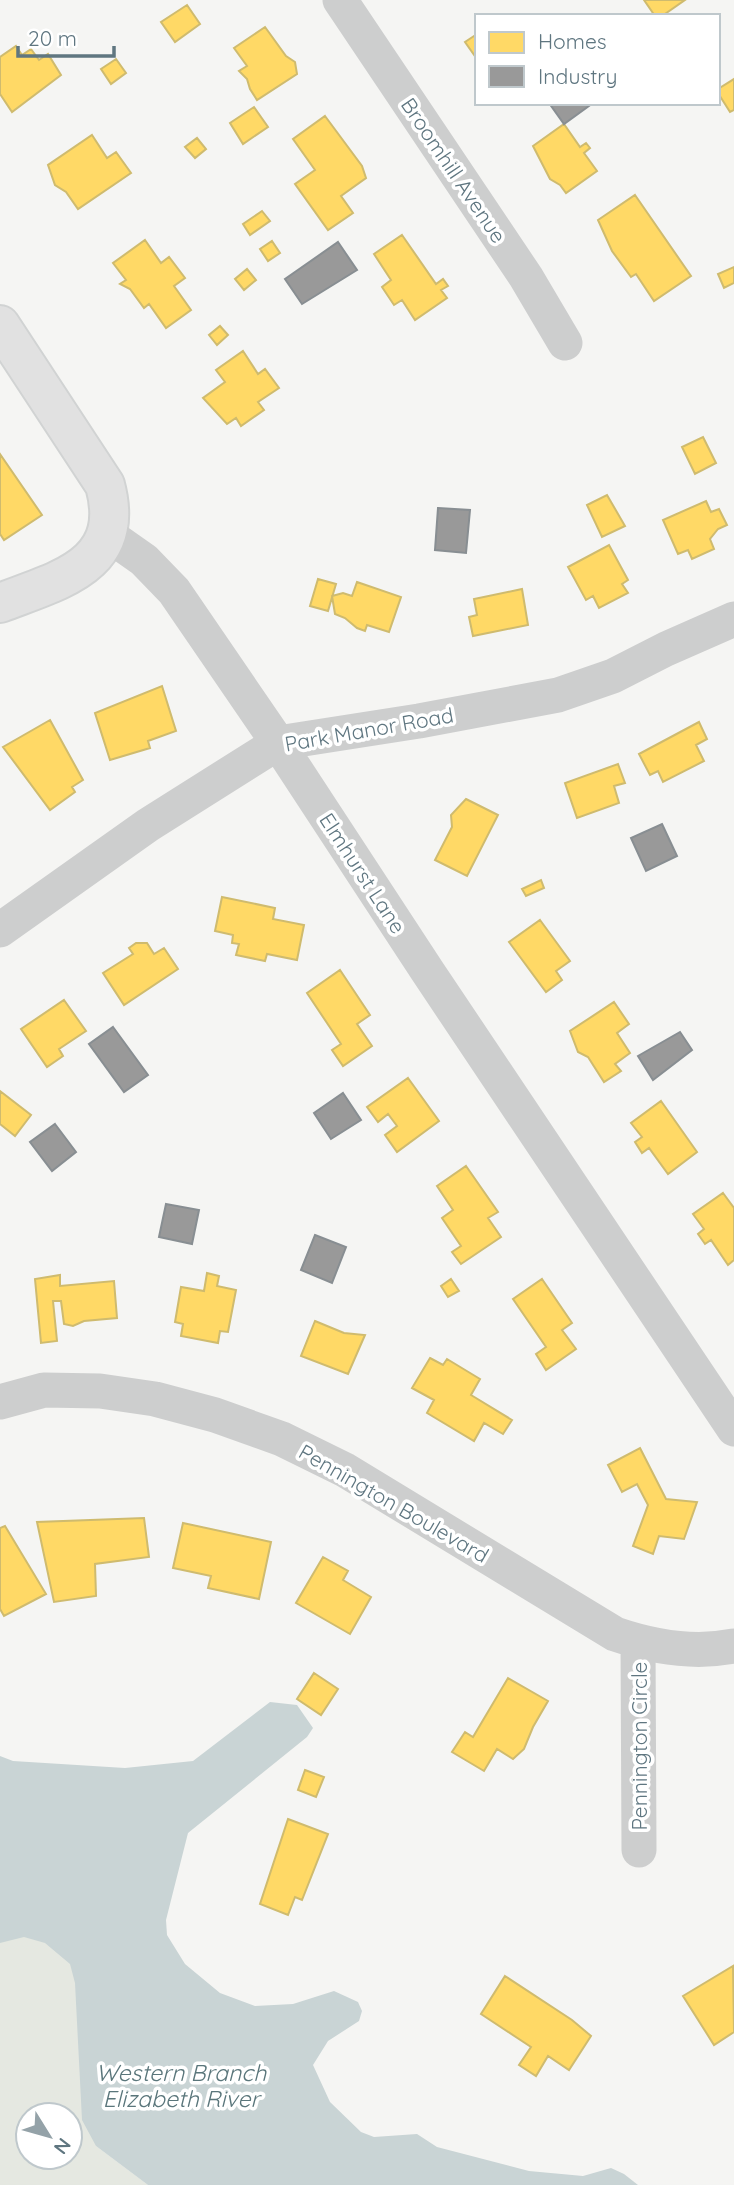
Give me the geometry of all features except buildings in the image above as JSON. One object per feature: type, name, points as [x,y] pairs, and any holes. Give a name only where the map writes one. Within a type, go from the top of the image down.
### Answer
[{"type":"street","name":"Broomhill Avenue","points":[[340,0],[526,277],[565,343]]},
{"type":"street","points":[[0,325],[105,485],[110,502],[107,534],[97,554],[80,570],[0,603]]},
{"type":"street","name":"Elmhurst Lane","points":[[107,534],[144,560],[174,591],[734,1429]]},
{"type":"street","name":"Park Manor Road","points":[[0,930],[148,825],[278,743],[419,721],[558,695],[613,676],[734,619]]},
{"type":"street","name":"Pennington Boulevard","points":[[0,1402],[44,1390],[100,1391],[155,1399],[215,1415],[282,1439],[345,1470],[615,1634],[638,1642],[677,1649],[717,1650],[734,1646]]},
{"type":"street","name":"Pennington Circle","points":[[638,1642],[639,1850]]},
{"type":"shaded area","points":[[0,1818],[128,1850],[96,2146],[148,2185],[0,2185]]},
{"type":"water","name":"Western Branch Elizabeth River","points":[[270,1702],[297,1705],[313,1728],[307,1737],[188,1833],[166,1920],[167,1935],[185,1964],[220,1993],[255,2006],[293,2004],[334,1991],[358,2002],[362,2011],[359,2021],[328,2041],[313,2065],[330,2102],[361,2132],[374,2137],[417,2134],[437,2147],[529,2171],[583,2176],[611,2168],[638,2185],[148,2185],[96,2146],[84,2124],[75,1983],[70,1964],[45,1943],[24,1937],[0,1943],[0,1756],[13,1761],[125,1768],[193,1761]]}]
